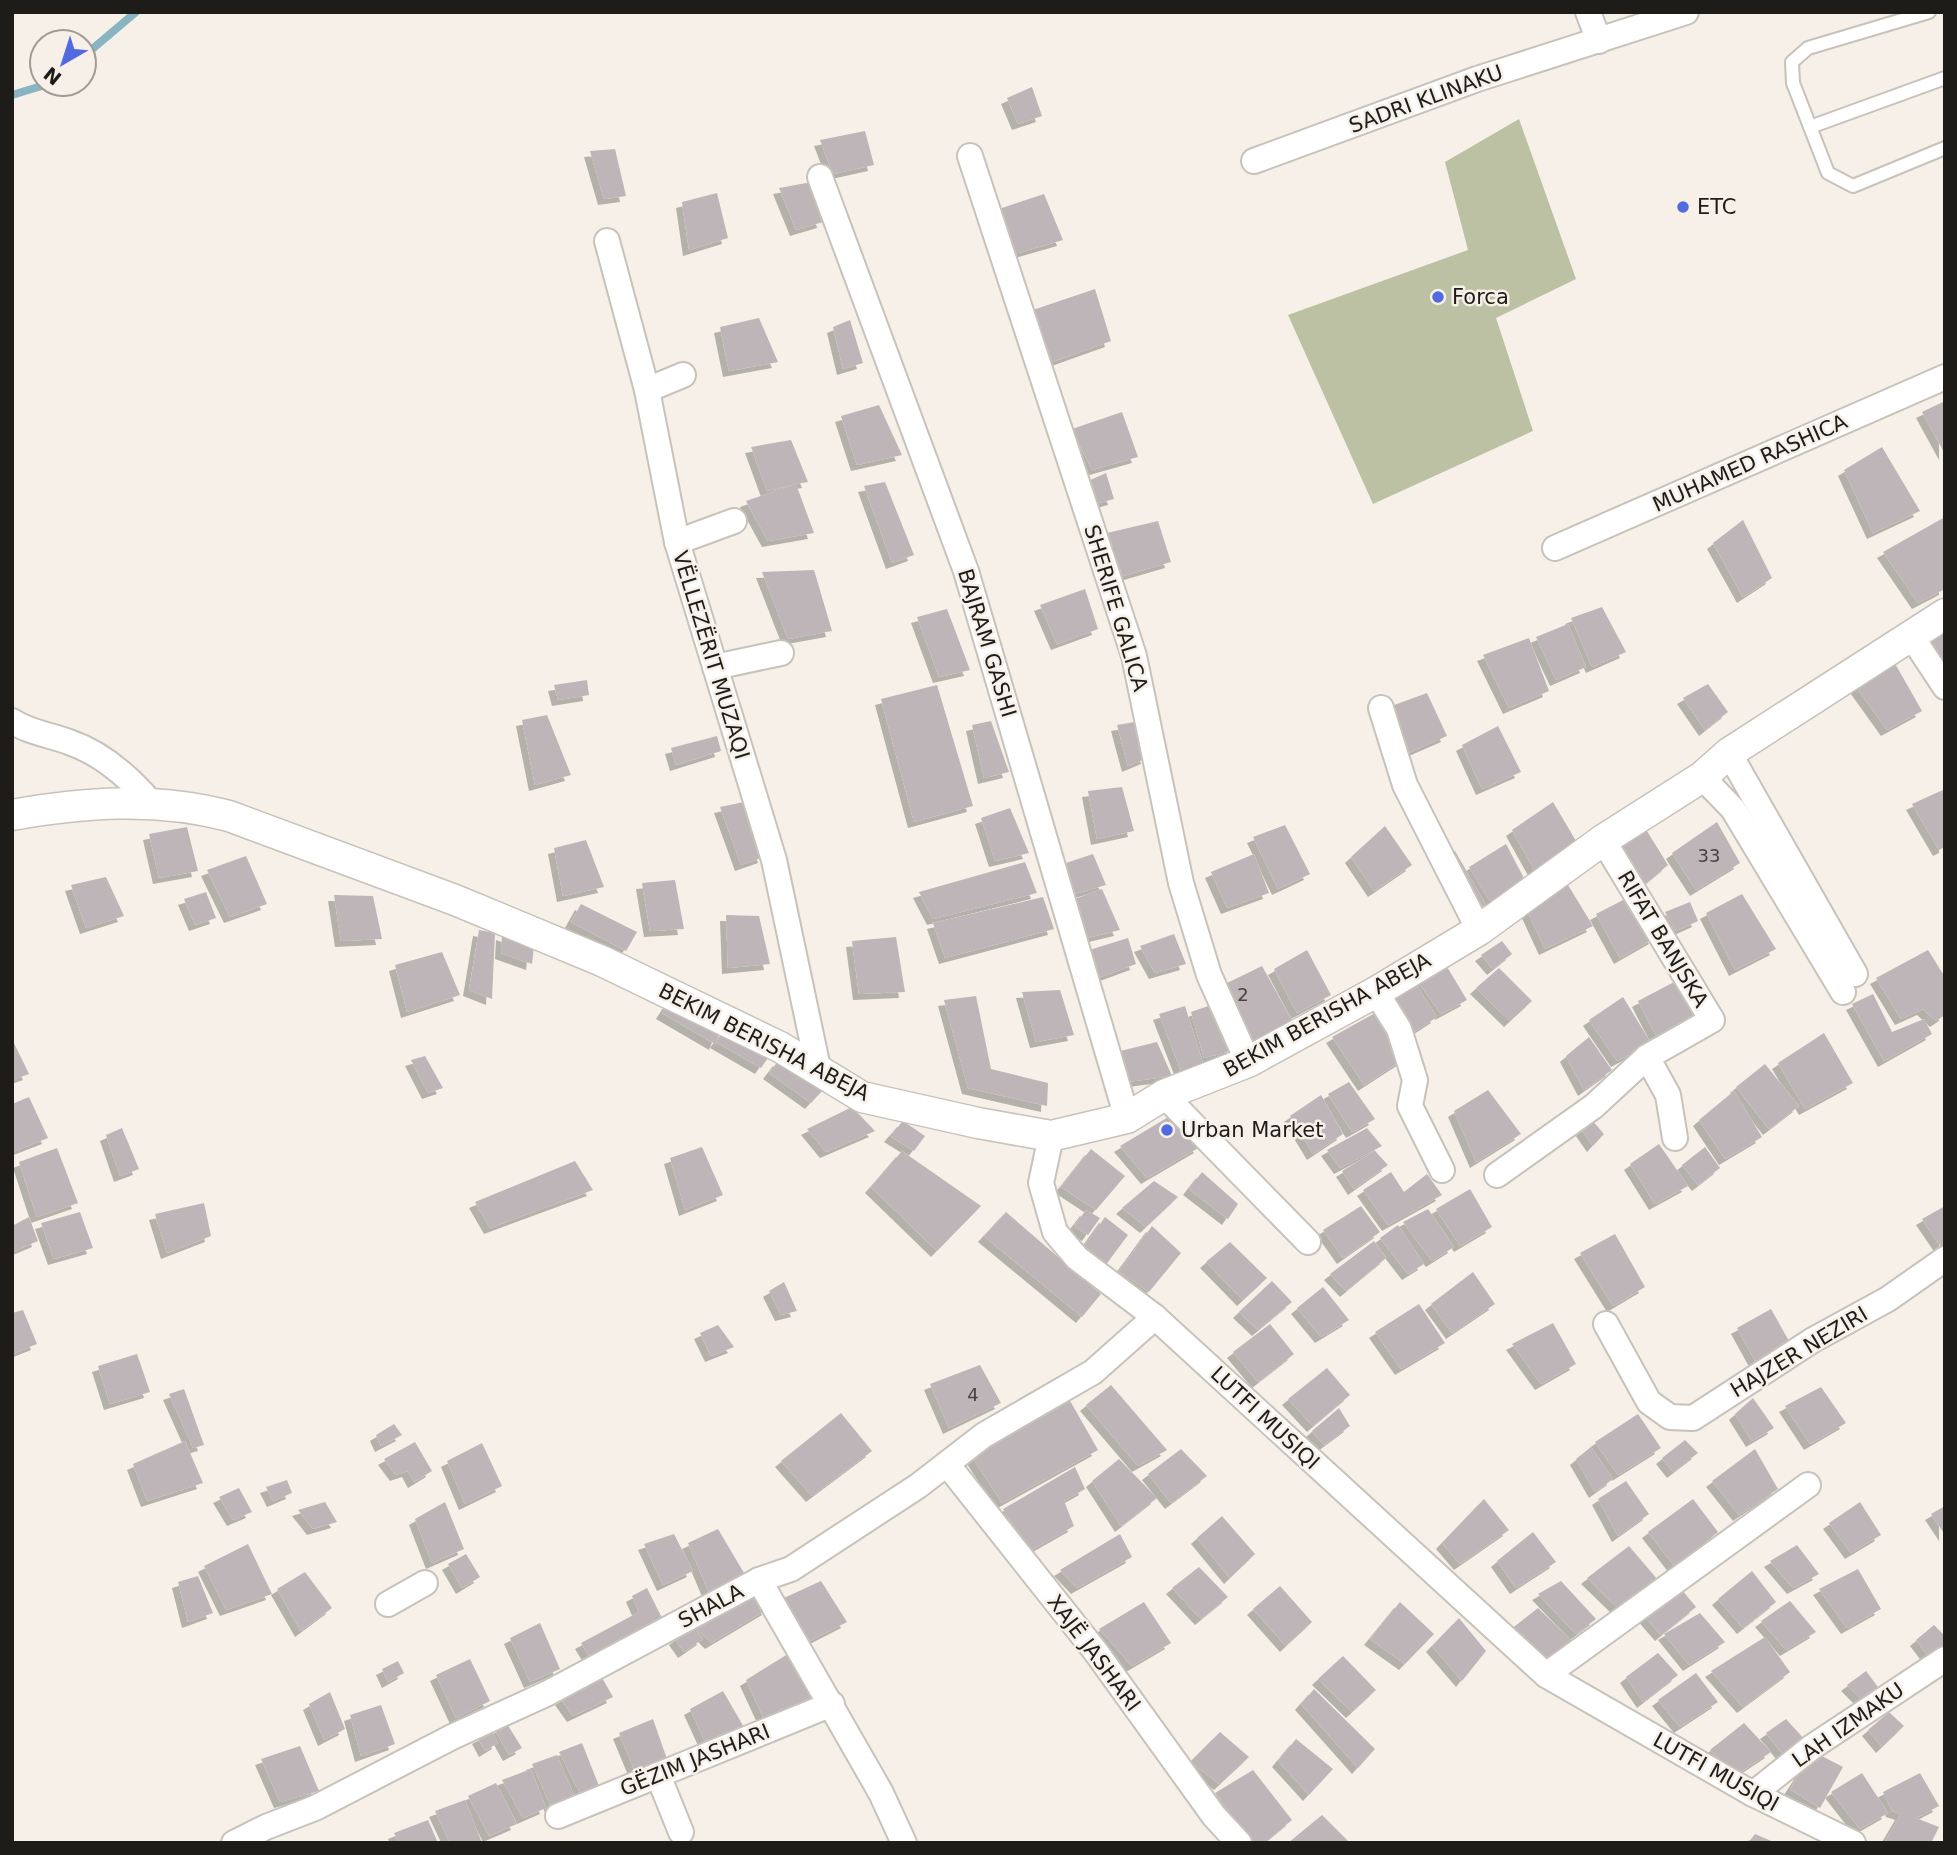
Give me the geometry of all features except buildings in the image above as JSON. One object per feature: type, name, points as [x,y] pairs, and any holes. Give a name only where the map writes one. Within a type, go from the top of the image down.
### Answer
[{"type":"street","points":[[1588,12],[1600,41]]},
{"type":"street","name":"SADRI KLINAKU","points":[[1254,161],[1477,79],[1600,41],[1673,14]]},
{"type":"street","name":"SHERIFE GALICA","points":[[971,156],[1134,656],[1163,782],[1181,883],[1209,975],[1248,1062]]},
{"type":"street","name":"BAJRAM GASHI","points":[[820,177],[966,571],[1127,1118]]},
{"type":"street","name":"VËLLEZËRIT MUZAQI","points":[[607,241],[647,390],[677,542],[774,860],[818,1068]]},
{"type":"street","points":[[647,390],[682,375]]},
{"type":"street","name":"MUHAMED RASHICA","points":[[1555,548],[1945,377]]},
{"type":"street","points":[[677,542],[734,521]]},
{"type":"street","name":"BEKIM BERISHA ABEJA","points":[[12,815],[96,804],[151,803],[192,806],[229,816],[455,900],[602,961],[818,1068],[862,1097],[1051,1136],[1127,1118],[1164,1095],[1248,1062],[1376,992],[1479,930],[1603,840],[1702,777],[1729,754],[1910,634],[1945,614]]},
{"type":"street","points":[[1910,634],[1945,687]]},
{"type":"street","points":[[715,667],[781,653]]},
{"type":"street","points":[[1381,708],[1405,785],[1479,930]]},
{"type":"street","points":[[12,721],[72,743],[96,755],[135,783],[151,803]]},
{"type":"street","points":[[1702,777],[1733,809],[1849,983],[1729,754]]},
{"type":"street","name":"RIFAT BANJSKA","points":[[1497,1175],[1594,1106],[1647,1056],[1712,1020],[1603,840]]},
{"type":"street","points":[[1376,992],[1399,1029],[1415,1080],[1410,1106],[1442,1170]]},
{"type":"street","points":[[1647,1056],[1668,1095],[1675,1138]]},
{"type":"street","points":[[1164,1095],[1308,1242]]},
{"type":"street","name":"LUTFI MUSIQI","points":[[1051,1136],[1041,1183],[1055,1231],[1077,1258],[1155,1317],[1546,1675],[1753,1794],[1853,1843]]},
{"type":"street","name":"HAJZER NEZIRI","points":[[1606,1324],[1649,1402],[1670,1417],[1693,1418],[1813,1340],[1888,1298],[1945,1259]]},
{"type":"street","name":"SHALA","points":[[234,1843],[270,1835],[315,1808],[452,1737],[548,1693],[760,1580],[791,1569],[996,1428],[1093,1372],[1155,1317]]},
{"type":"street","name":"XAJË JASHARI","points":[[947,1464],[1096,1652],[1214,1816],[1240,1843]]},
{"type":"street","points":[[1546,1675],[1808,1485]]},
{"type":"street","points":[[760,1580],[881,1793],[904,1843]]},
{"type":"street","points":[[388,1604],[425,1583]]},
{"type":"street","name":"LAH IZMAKU","points":[[1753,1794],[1812,1747],[1945,1659]]},
{"type":"street","name":"GËZIM JASHARI","points":[[558,1816],[832,1704]]},
{"type":"street","points":[[658,1775],[681,1832]]},
{"type":"lane","points":[[1929,12],[1808,47],[1792,62],[1793,83],[1828,173],[1853,186],[1945,148]]},
{"type":"lane","points":[[1810,127],[1945,78]]},
{"type":"green space","name":"Forca","points":[[1519,119],[1576,279],[1496,318],[1533,431],[1373,504],[1288,315],[1468,250],[1445,162]]},
{"type":"waterway","points":[[98,44],[136,12]]},
{"type":"waterway","points":[[12,95],[28,90]]},
{"type":"place","name":"ETC","points":[[1683,207]]},
{"type":"place","name":"Forca","points":[[1438,297]]},
{"type":"place","name":"Urban Market","points":[[1167,1130]]}]
